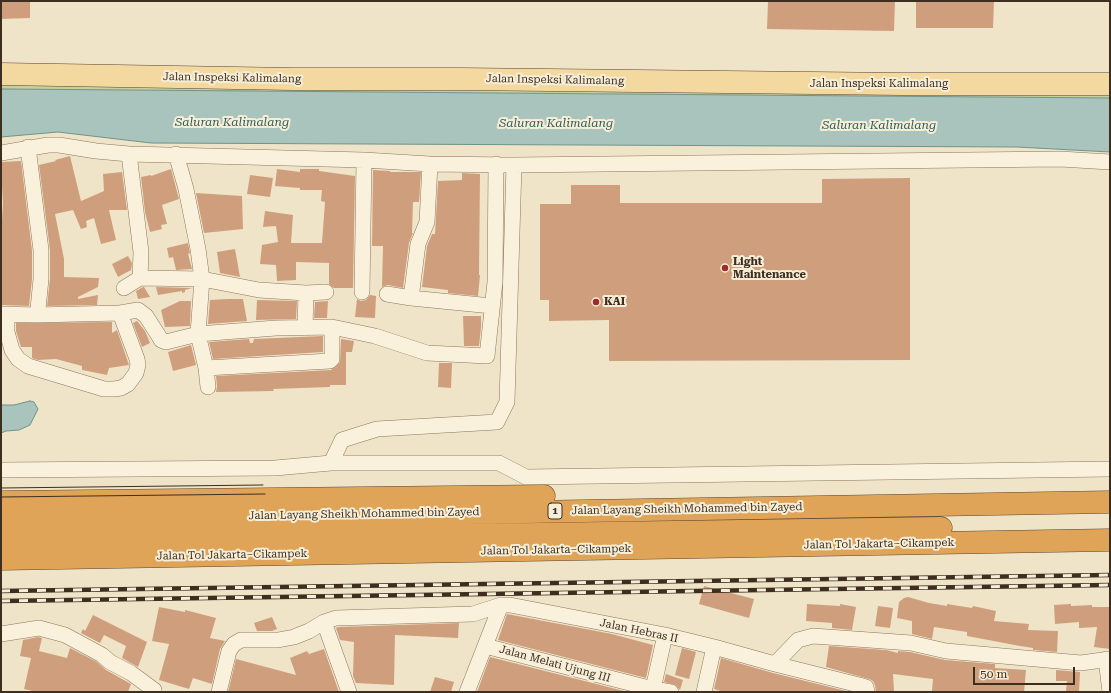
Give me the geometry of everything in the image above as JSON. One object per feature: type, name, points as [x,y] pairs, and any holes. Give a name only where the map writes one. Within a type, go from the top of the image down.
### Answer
[{"type":"highway","name":"1","points":[[1,502],[1110,490]]},
{"type":"highway","name":"Jalan Layang Sheikh Mohammed bin Zayed","points":[[1,521],[1110,502]]},
{"type":"highway","name":"Jalan Layang Sheikh Mohammed bin Zayed","points":[[1,542],[1110,525]]},
{"type":"highway","name":"Jalan Tol Jakarta–Cikampek","points":[[1,559],[1110,540]]},
{"type":"main road","name":"Jalan Inspeksi Kalimalang","points":[[1,74],[293,79],[902,84],[1110,84]]},
{"type":"street","points":[[1,152],[28,147],[59,145],[96,151],[129,154],[364,160],[430,164],[1038,159],[1110,162]]},
{"type":"street","points":[[28,147],[41,250],[40,295],[36,316]]},
{"type":"street","points":[[129,154],[141,252],[140,278]]},
{"type":"street","points":[[176,154],[186,189],[198,249],[202,279],[198,334],[206,368],[208,387]]},
{"type":"street","points":[[362,292],[364,160]]},
{"type":"street","points":[[411,298],[418,244],[427,222],[430,164]]},
{"type":"street","points":[[122,313],[138,365],[136,373],[128,384],[121,388],[114,389],[104,389],[28,366],[18,359],[12,350],[4,314],[36,316],[122,313],[138,310],[146,316],[161,340],[166,342],[198,334],[276,328],[332,327],[375,336],[427,353],[487,356],[495,282],[496,164]]},
{"type":"street","points":[[331,463],[342,440],[376,429],[497,422],[507,402],[514,164]]},
{"type":"street","points":[[124,288],[140,278],[202,279],[259,290],[306,293],[326,292]]},
{"type":"street","points":[[305,328],[306,293]]},
{"type":"street","points":[[387,294],[411,298],[492,306]]},
{"type":"street","points":[[206,368],[330,361],[332,359],[332,327]]},
{"type":"street","points":[[1,470],[275,468],[331,463],[499,463],[526,477],[1110,469]]},
{"type":"street","points":[[219,692],[229,651],[234,644],[241,640],[278,640],[294,638],[324,622],[336,618],[473,614],[501,605]]},
{"type":"street","points":[[466,692],[486,646],[501,605]]},
{"type":"street","name":"Jalan Hebras II","points":[[501,605],[510,605],[714,647],[863,686],[866,690]]},
{"type":"street","points":[[324,622],[349,692]]},
{"type":"street","points":[[1,634],[39,628],[65,635],[102,655],[110,662],[131,673],[157,691]]},
{"type":"street","points":[[653,689],[665,636]]},
{"type":"street","points":[[775,664],[798,640],[813,636],[911,643],[946,651],[1081,663],[1108,659],[1110,692]]},
{"type":"street","name":"Jalan Melati Ujung III","points":[[486,646],[653,689],[670,692]]},
{"type":"street","points":[[704,692],[714,647]]},
{"type":"green space","points":[[1,74],[1110,84],[1110,98],[1,89]]},
{"type":"water","name":"Saluran Kalimalang","points":[[1,89],[1110,98],[1110,152],[1017,147],[151,143],[58,132],[1,137]]},
{"type":"water","points":[[30,401],[34,402],[38,409],[30,425],[19,430],[1,433],[1,405],[14,405]]},
{"type":"building","points":[[1,1],[30,1],[30,18],[1,19]]},
{"type":"building","points":[[768,1],[895,1],[894,31],[767,29]]},
{"type":"building","points":[[916,1],[994,1],[993,28],[916,28]]},
{"type":"building","points":[[70,156],[81,201],[104,191],[103,174],[122,172],[127,210],[109,210],[116,240],[101,244],[94,218],[86,221],[87,227],[81,229],[73,210],[55,214],[64,259],[64,277],[99,278],[98,287],[78,297],[78,299],[98,295],[97,305],[47,306],[50,279],[50,250],[39,165]]},
{"type":"building","points":[[21,161],[32,251],[32,279],[29,306],[1,305],[1,237],[3,203],[1,162]]},
{"type":"building","points":[[171,169],[179,199],[162,205],[167,224],[161,225],[162,229],[150,232],[145,212],[141,177],[151,176]]},
{"type":"building","points":[[277,169],[300,172],[300,169],[319,169],[319,171],[355,176],[353,288],[334,288],[329,284],[329,263],[296,262],[296,280],[277,281],[276,265],[260,264],[262,245],[278,242],[276,226],[263,227],[265,211],[293,215],[291,243],[322,243],[325,202],[321,201],[322,190],[300,190],[300,188],[275,186]]},
{"type":"building","points":[[373,170],[390,172],[421,172],[419,202],[413,202],[413,233],[409,243],[403,288],[388,285],[382,287],[383,246],[372,246]]},
{"type":"building","points":[[462,173],[480,174],[480,275],[478,296],[448,293],[448,290],[422,287],[427,246],[432,234],[435,234],[438,181],[462,180]]},
{"type":"building","points":[[250,175],[273,178],[270,197],[247,194]]},
{"type":"building","name":"Light Maintenance","points":[[910,178],[910,360],[609,361],[609,320],[549,321],[549,300],[540,300],[540,204],[571,204],[571,185],[620,185],[620,203],[822,203],[822,179]]},
{"type":"building","points":[[196,193],[242,196],[243,229],[204,233]]},
{"type":"building","points":[[188,243],[190,253],[188,254],[192,269],[176,270],[173,257],[169,258],[167,248]]},
{"type":"building","points":[[235,249],[240,277],[220,273],[217,252]]},
{"type":"building","points":[[128,256],[132,263],[131,270],[118,277],[112,264]]},
{"type":"building","points":[[143,287],[150,297],[138,299],[136,291]]},
{"type":"building","points":[[156,287],[192,288],[185,290],[185,292],[182,293],[182,291],[158,295]]},
{"type":"building","points":[[370,295],[376,296],[375,318],[355,317],[357,299],[361,301],[366,300]]},
{"type":"building","points":[[243,299],[247,321],[208,324],[210,300]]},
{"type":"building","points":[[257,300],[297,301],[296,319],[256,320]]},
{"type":"building","points":[[180,301],[191,301],[190,326],[165,327],[161,310]]},
{"type":"building","points":[[328,301],[327,318],[314,318],[315,302]]},
{"type":"building","points":[[463,316],[481,316],[479,346],[464,346]]},
{"type":"building","points":[[137,321],[145,331],[150,343],[142,347],[133,323]]},
{"type":"building","points":[[112,322],[112,333],[117,330],[129,365],[109,368],[107,375],[82,370],[82,366],[56,359],[38,360],[32,358],[32,347],[21,347],[16,331],[16,323]]},
{"type":"building","points":[[323,336],[323,352],[213,359],[209,342],[249,339],[250,343],[253,343],[254,339]]},
{"type":"building","points":[[341,339],[354,341],[352,352],[346,352],[346,385],[273,389],[274,391],[216,392],[216,376],[331,370],[340,362]]},
{"type":"building","points":[[191,345],[196,365],[173,371],[168,352]]},
{"type":"building","points":[[439,363],[452,363],[451,388],[438,387]]},
{"type":"building","points":[[704,586],[754,599],[749,618],[699,604]]},
{"type":"building","points":[[908,597],[947,606],[947,604],[972,608],[973,606],[996,611],[994,621],[1029,624],[1028,630],[1058,631],[1057,652],[1033,650],[1033,648],[967,636],[967,632],[934,627],[932,639],[912,634],[912,621],[897,618],[899,602]]},
{"type":"building","points":[[807,604],[840,606],[840,604],[856,607],[852,630],[832,628],[832,623],[806,621]]},
{"type":"building","points":[[1071,604],[1071,606],[1092,605],[1092,607],[1110,607],[1110,649],[1094,647],[1097,627],[1079,628],[1079,622],[1055,624],[1054,605]]},
{"type":"building","points":[[878,606],[893,608],[890,628],[875,626]]},
{"type":"building","points":[[159,607],[185,612],[185,610],[216,618],[210,638],[225,641],[220,649],[212,684],[193,678],[189,689],[159,680],[169,644],[152,641]]},
{"type":"building","points":[[507,614],[612,634],[653,645],[646,678],[498,640]]},
{"type":"building","points":[[93,615],[147,642],[138,667],[122,658],[126,646],[104,635],[100,643],[81,633],[83,629],[85,631]]},
{"type":"building","points":[[272,617],[277,629],[272,631],[257,631],[254,623]]},
{"type":"building","points":[[459,623],[458,638],[395,635],[394,685],[356,683],[353,676],[354,642],[340,640],[336,628],[338,627]]},
{"type":"building","points":[[38,637],[42,638],[39,651],[67,658],[70,648],[97,662],[106,670],[131,684],[128,692],[37,692],[24,689],[31,658],[20,656],[23,640]]},
{"type":"building","points":[[829,646],[886,650],[898,653],[898,651],[910,652],[945,660],[995,664],[995,668],[1026,670],[1024,692],[932,691],[933,679],[893,674],[894,692],[876,692],[873,681],[869,679],[826,667]]},
{"type":"building","points":[[682,648],[696,652],[689,679],[675,675]]},
{"type":"building","points":[[324,649],[339,692],[228,692],[236,659],[296,675],[290,658],[307,651],[309,654]]},
{"type":"building","points":[[490,657],[628,692],[477,692]]},
{"type":"building","points":[[721,658],[773,673],[850,692],[724,692],[714,689]]},
{"type":"building","points":[[1056,670],[1080,672],[1079,691],[1066,691],[1067,681],[1056,681]]},
{"type":"building","points":[[666,674],[683,680],[680,690],[676,685],[664,682]]},
{"type":"building","points":[[435,677],[454,682],[451,692],[430,692]]},
{"type":"tram line","points":[[1,488],[263,485]]},
{"type":"tram line","points":[[1,497],[265,494]]},
{"type":"railway","points":[[1,591],[1110,575]]},
{"type":"railway","points":[[1,601],[1110,585]]},
{"type":"place","name":"Light Maintenance","points":[[725,268]]},
{"type":"place","name":"KAI","points":[[596,302]]}]
